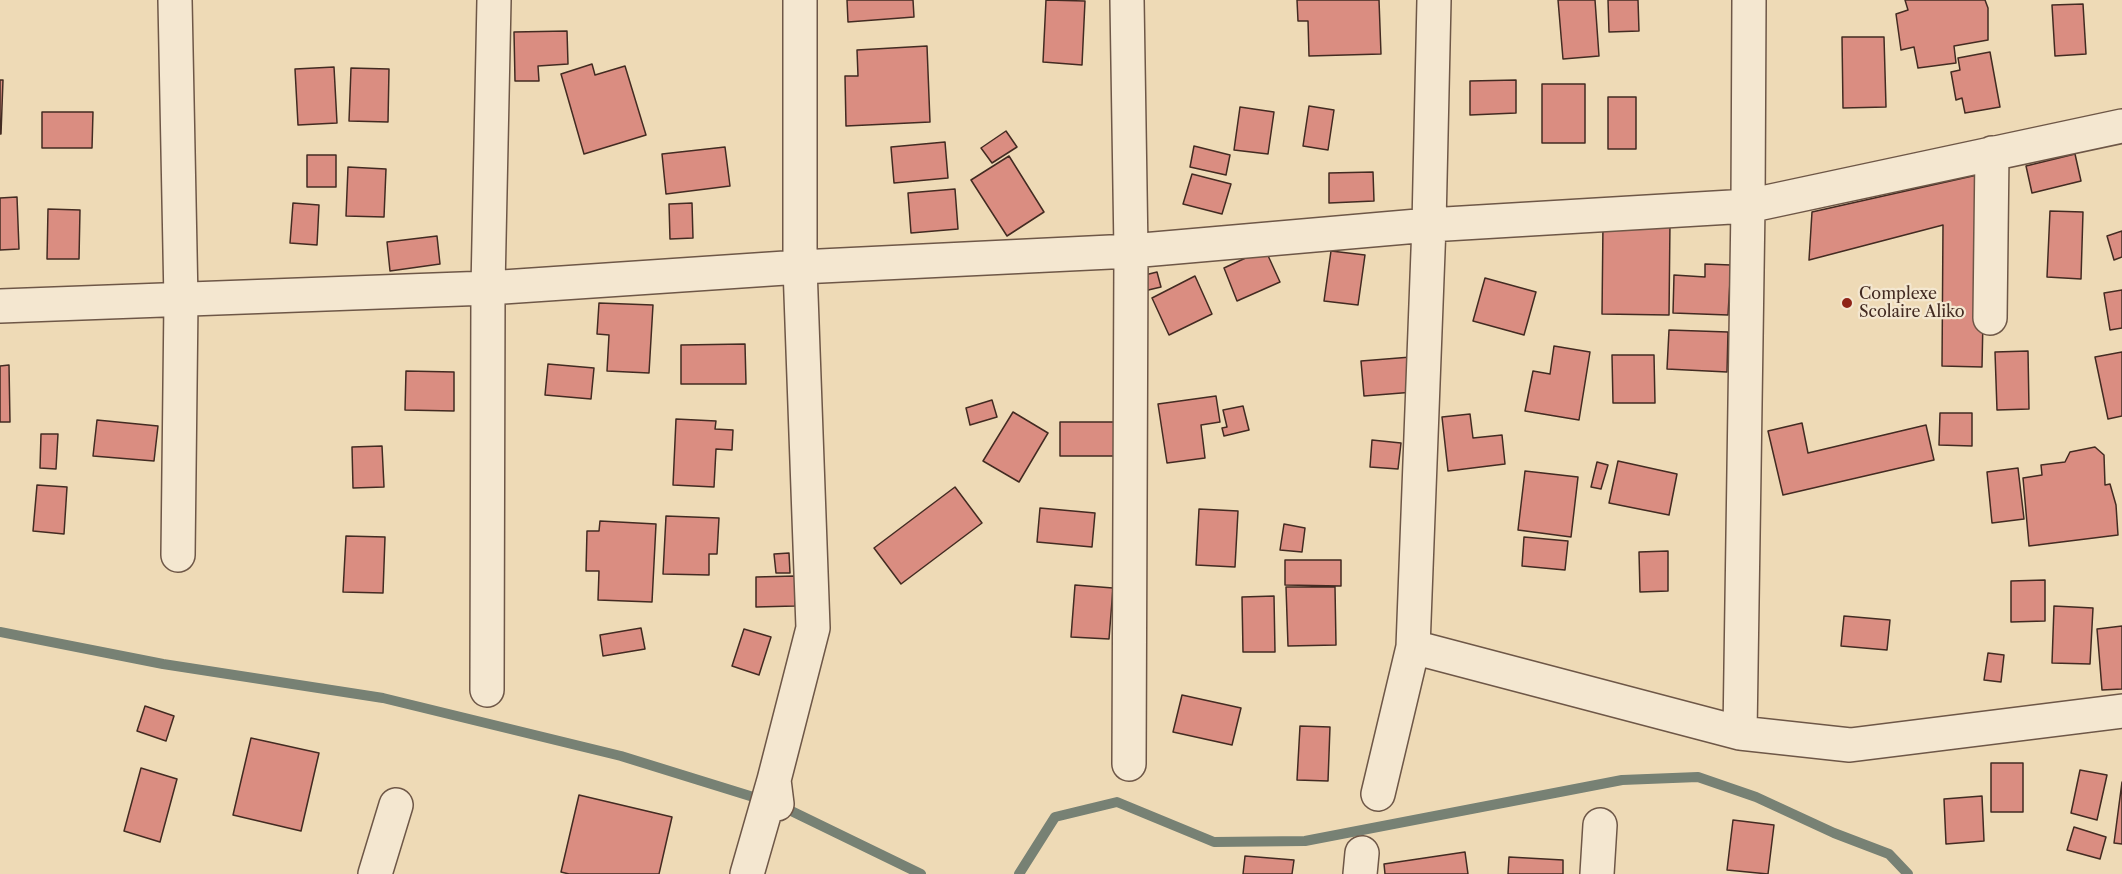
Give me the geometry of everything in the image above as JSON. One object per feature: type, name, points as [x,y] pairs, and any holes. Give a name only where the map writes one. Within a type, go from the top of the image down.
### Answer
[{"type":"street","points":[[175,0],[181,301],[178,555]]},
{"type":"street","points":[[487,690],[488,288],[494,0]]},
{"type":"street","points":[[747,874],[771,801],[813,628],[800,267],[800,0]]},
{"type":"street","points":[[1127,0],[1131,251],[1129,764]]},
{"type":"street","points":[[1378,794],[1413,647],[1429,225],[1434,0]]},
{"type":"street","points":[[1740,733],[1749,0]]},
{"type":"street","points":[[0,306],[488,288],[800,267],[1131,251],[1429,225],[1748,206],[2122,126]]},
{"type":"street","points":[[1990,318],[1992,153]]},
{"type":"street","points":[[1413,647],[1740,733],[1850,744],[2122,711]]},
{"type":"street","points":[[375,874],[396,805]]},
{"type":"street","points":[[1597,874],[1600,825]]},
{"type":"building","points":[[847,0],[913,0],[914,17],[848,22]]},
{"type":"building","points":[[1046,0],[1085,1],[1082,65],[1043,62]]},
{"type":"building","points":[[1297,0],[1379,0],[1381,54],[1309,56],[1308,21],[1298,21]]},
{"type":"building","points":[[1558,0],[1595,0],[1599,56],[1563,59]]},
{"type":"building","points":[[1608,0],[1638,0],[1639,31],[1609,32]]},
{"type":"building","points":[[1905,0],[1985,0],[1988,8],[1988,40],[1954,46],[1956,63],[1918,68],[1914,47],[1901,50],[1896,14],[1908,10]]},
{"type":"building","points":[[2083,4],[2086,54],[2055,56],[2052,5]]},
{"type":"building","points":[[567,31],[568,64],[538,66],[539,81],[515,81],[514,32]]},
{"type":"building","points":[[1842,37],[1884,37],[1886,107],[1843,108]]},
{"type":"building","points":[[927,46],[930,122],[846,126],[845,76],[858,76],[857,50]]},
{"type":"building","points":[[1990,52],[2000,107],[1965,113],[1962,98],[1956,100],[1951,72],[1960,70],[1958,58]]},
{"type":"building","points":[[592,64],[595,75],[625,66],[646,135],[584,154],[561,74]]},
{"type":"building","points":[[334,67],[337,123],[298,125],[295,69]]},
{"type":"building","points":[[351,68],[389,69],[388,122],[349,121]]},
{"type":"building","points":[[0,80],[3,80],[1,134],[0,134]]},
{"type":"building","points":[[1516,80],[1516,113],[1470,115],[1470,81]]},
{"type":"building","points":[[1542,84],[1585,84],[1585,143],[1542,143]]},
{"type":"building","points":[[1608,97],[1636,97],[1636,149],[1608,149]]},
{"type":"building","points":[[1309,106],[1334,110],[1328,150],[1303,146]]},
{"type":"building","points":[[1240,107],[1274,112],[1268,154],[1234,150]]},
{"type":"building","points":[[42,112],[93,112],[92,148],[42,148]]},
{"type":"building","points":[[1006,131],[1017,147],[992,163],[981,148]]},
{"type":"building","points":[[945,142],[948,178],[894,183],[891,147]]},
{"type":"building","points":[[1194,146],[1230,155],[1226,175],[1190,167]]},
{"type":"building","points":[[725,147],[730,186],[666,194],[662,154]]},
{"type":"building","points":[[2075,154],[2081,181],[2032,193],[2026,166]]},
{"type":"building","points":[[307,155],[336,155],[336,187],[307,187]]},
{"type":"building","points":[[1009,156],[1044,212],[1007,236],[971,180]]},
{"type":"building","points":[[348,167],[386,169],[384,217],[346,216]]},
{"type":"building","points":[[1373,172],[1374,201],[1329,203],[1329,173]]},
{"type":"building","points":[[1986,173],[1982,367],[1942,366],[1943,225],[1809,260],[1812,212]]},
{"type":"building","points":[[1192,174],[1231,184],[1222,214],[1183,204]]},
{"type":"building","points":[[955,189],[958,229],[911,233],[908,193]]},
{"type":"building","points":[[17,197],[19,249],[0,250],[0,198]]},
{"type":"building","points":[[293,203],[319,205],[317,245],[290,243]]},
{"type":"building","points":[[692,203],[693,238],[670,239],[669,204]]},
{"type":"building","points":[[48,209],[80,210],[79,259],[47,259]]},
{"type":"building","points":[[2050,211],[2083,212],[2081,279],[2047,277]]},
{"type":"building","points":[[1603,223],[1670,223],[1669,315],[1602,314]]},
{"type":"building","points":[[2122,231],[2122,257],[2114,260],[2107,236]]},
{"type":"building","points":[[437,236],[440,264],[390,271],[387,242]]},
{"type":"building","points":[[1265,249],[1280,282],[1237,301],[1224,268]]},
{"type":"building","points":[[1331,251],[1365,255],[1358,305],[1324,301]]},
{"type":"building","points":[[1705,264],[1731,265],[1728,315],[1673,313],[1674,275],[1705,277]]},
{"type":"building","points":[[1157,272],[1161,287],[1144,291],[1141,276]]},
{"type":"building","points":[[1195,276],[1212,314],[1169,335],[1152,298]]},
{"type":"building","points":[[1485,278],[1536,292],[1524,335],[1473,321]]},
{"type":"building","points":[[2122,290],[2122,328],[2110,330],[2104,293]]},
{"type":"building","points":[[599,303],[653,305],[649,373],[607,371],[609,335],[597,334]]},
{"type":"building","points":[[1669,330],[1728,332],[1727,372],[1667,369]]},
{"type":"building","points":[[745,344],[746,384],[681,384],[681,345]]},
{"type":"building","points":[[1554,346],[1590,352],[1579,420],[1525,411],[1533,371],[1550,374]]},
{"type":"building","points":[[2028,351],[2029,409],[1997,410],[1995,352]]},
{"type":"building","points":[[2122,352],[2122,416],[2108,419],[2095,357]]},
{"type":"building","points":[[1612,355],[1654,355],[1655,403],[1613,403]]},
{"type":"building","points":[[1411,357],[1414,392],[1364,396],[1361,361]]},
{"type":"building","points":[[548,364],[594,368],[591,399],[545,395]]},
{"type":"building","points":[[9,365],[10,422],[0,422],[0,366]]},
{"type":"building","points":[[406,371],[454,372],[454,411],[405,410]]},
{"type":"building","points":[[1216,396],[1220,422],[1201,425],[1205,458],[1167,463],[1158,404]]},
{"type":"building","points":[[992,400],[997,417],[970,425],[966,408]]},
{"type":"building","points":[[1243,406],[1249,430],[1224,436],[1222,428],[1227,427],[1223,410]]},
{"type":"building","points":[[1013,412],[1048,433],[1019,482],[983,461]]},
{"type":"building","points":[[1940,413],[1972,413],[1972,446],[1939,445]]},
{"type":"building","points":[[1470,414],[1473,438],[1502,435],[1505,464],[1448,471],[1442,417]]},
{"type":"building","points":[[676,419],[716,421],[715,429],[733,430],[732,450],[716,449],[714,487],[673,485]]},
{"type":"building","points":[[97,420],[158,426],[154,461],[93,456]]},
{"type":"building","points":[[1060,422],[1119,422],[1119,456],[1060,456]]},
{"type":"building","points":[[1802,423],[1808,453],[1926,425],[1934,460],[1783,495],[1768,431]]},
{"type":"building","points":[[41,434],[58,434],[56,469],[40,468]]},
{"type":"building","points":[[1372,440],[1401,443],[1398,469],[1370,467]]},
{"type":"building","points":[[382,446],[384,487],[353,488],[352,447]]},
{"type":"building","points":[[2095,447],[2104,455],[2105,485],[2110,484],[2116,505],[2118,535],[2029,546],[2023,478],[2042,475],[2041,465],[2065,462],[2070,452]]},
{"type":"building","points":[[1618,461],[1677,474],[1669,515],[1609,503]]},
{"type":"building","points":[[1597,462],[1608,465],[1601,489],[1591,487]]},
{"type":"building","points":[[2018,468],[2024,519],[1992,523],[1987,472]]},
{"type":"building","points":[[1525,471],[1578,477],[1571,537],[1518,530]]},
{"type":"building","points":[[37,485],[67,487],[64,534],[33,531]]},
{"type":"building","points":[[955,487],[982,523],[901,584],[874,548]]},
{"type":"building","points":[[1040,508],[1095,513],[1092,547],[1037,542]]},
{"type":"building","points":[[1199,509],[1238,511],[1235,567],[1196,565]]},
{"type":"building","points":[[666,516],[719,518],[717,554],[709,554],[709,575],[663,574]]},
{"type":"building","points":[[600,521],[656,524],[652,602],[598,600],[599,571],[586,571],[587,531],[599,531]]},
{"type":"building","points":[[1284,524],[1305,528],[1302,552],[1280,550]]},
{"type":"building","points":[[346,536],[385,537],[383,593],[343,592]]},
{"type":"building","points":[[1524,537],[1568,541],[1565,570],[1522,566]]},
{"type":"building","points":[[1668,551],[1668,591],[1640,592],[1639,552]]},
{"type":"building","points":[[789,553],[790,573],[776,573],[774,554]]},
{"type":"building","points":[[1285,560],[1341,560],[1341,586],[1285,585]]},
{"type":"building","points":[[795,576],[795,606],[756,607],[756,577]]},
{"type":"building","points":[[2045,580],[2045,621],[2011,622],[2011,581]]},
{"type":"building","points":[[1075,585],[1113,588],[1109,639],[1071,637]]},
{"type":"building","points":[[1286,587],[1335,587],[1336,645],[1288,646]]},
{"type":"building","points":[[1274,596],[1275,652],[1243,652],[1242,597]]},
{"type":"building","points":[[2054,606],[2093,608],[2090,664],[2052,663]]},
{"type":"building","points":[[1844,616],[1890,620],[1887,650],[1841,646]]},
{"type":"building","points":[[2122,626],[2122,689],[2102,690],[2097,629]]},
{"type":"building","points":[[641,628],[645,649],[603,656],[600,635]]},
{"type":"building","points":[[744,629],[771,637],[759,675],[732,666]]},
{"type":"building","points":[[1988,653],[2004,655],[2001,682],[1984,680]]},
{"type":"building","points":[[1182,695],[1241,708],[1232,745],[1173,732]]},
{"type":"building","points":[[145,706],[174,716],[166,741],[137,731]]},
{"type":"building","points":[[1300,726],[1330,727],[1328,781],[1297,780]]},
{"type":"building","points":[[251,738],[319,753],[301,831],[233,815]]},
{"type":"building","points":[[1991,763],[2023,763],[2023,812],[1991,812]]},
{"type":"building","points":[[141,768],[177,779],[160,842],[124,831]]},
{"type":"building","points":[[2080,770],[2107,775],[2097,820],[2071,813]]},
{"type":"building","points":[[2122,782],[2122,844],[2114,843]]},
{"type":"building","points":[[579,795],[672,817],[659,874],[569,874],[561,872]]},
{"type":"building","points":[[1982,796],[1984,841],[1946,844],[1944,799]]},
{"type":"building","points":[[1733,820],[1774,825],[1768,874],[1727,870]]},
{"type":"building","points":[[2074,827],[2106,837],[2100,859],[2067,850]]},
{"type":"building","points":[[1465,852],[1468,874],[1385,874],[1384,864]]},
{"type":"building","points":[[1245,856],[1294,860],[1292,874],[1243,874]]},
{"type":"building","points":[[1509,857],[1563,860],[1563,874],[1508,874]]},
{"type":"waterway","points":[[0,632],[163,664],[383,698],[621,756],[763,800]]},
{"type":"waterway","points":[[1019,874],[1055,817],[1117,802],[1214,842],[1305,841],[1622,780],[1698,777],[1756,797],[1834,833],[1889,854],[1908,874]]},
{"type":"waterway","points":[[781,806],[921,874]]},
{"type":"place","name":"Complexe Scolaire Aliko","points":[[1847,303]]}]
